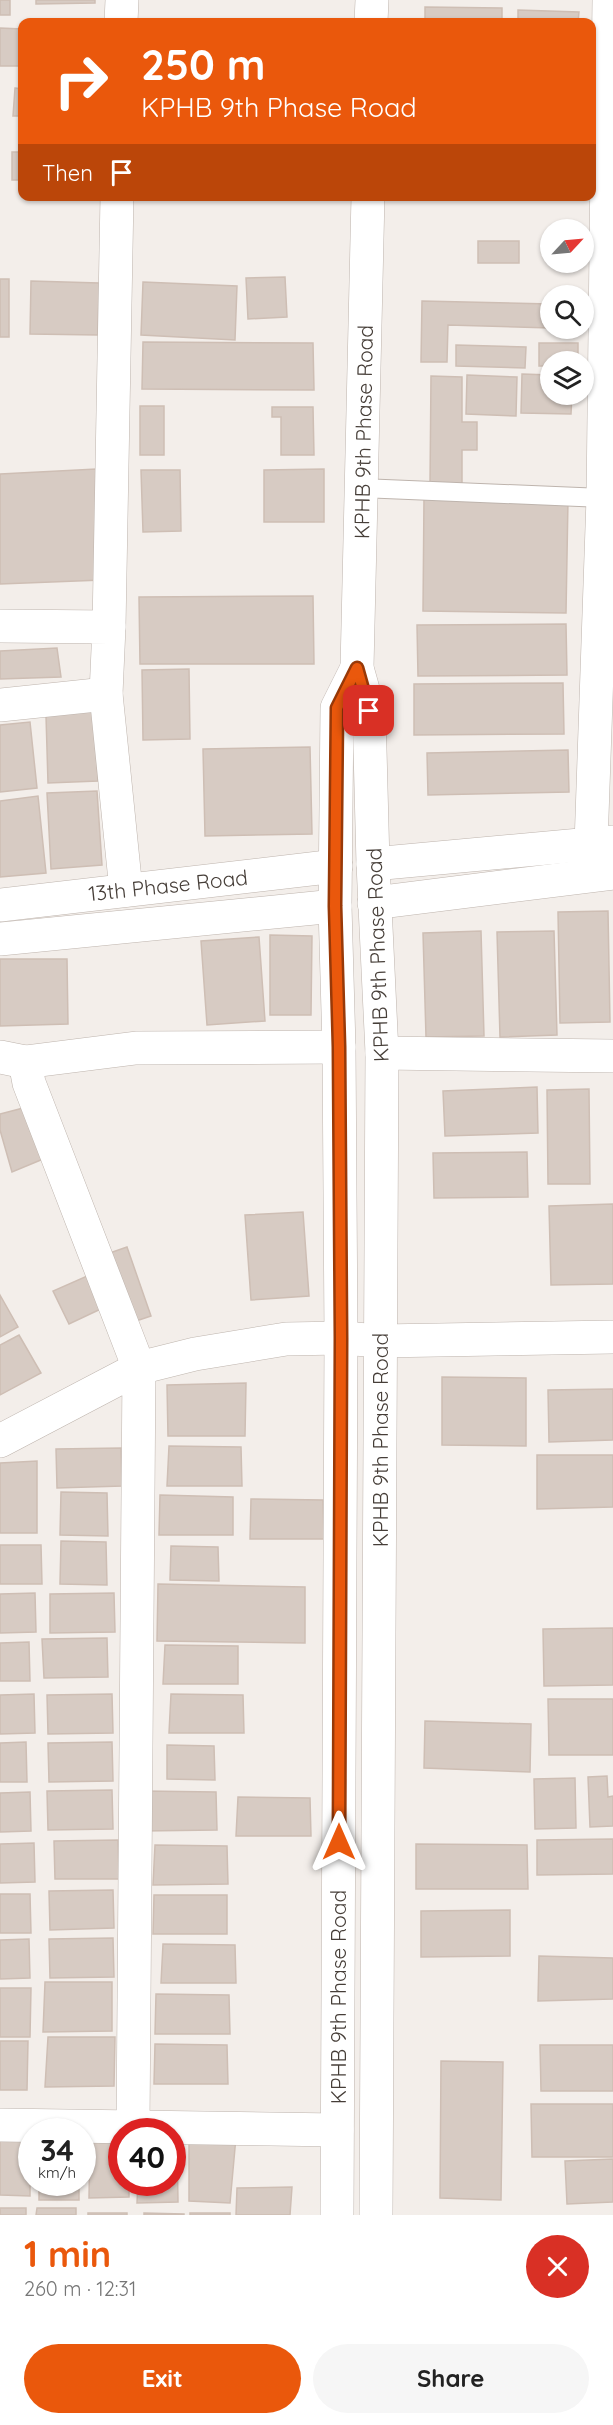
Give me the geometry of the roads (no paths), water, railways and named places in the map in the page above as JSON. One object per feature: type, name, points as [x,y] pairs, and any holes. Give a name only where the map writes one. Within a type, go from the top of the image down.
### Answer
[{"type":"street","points":[[121,18],[122,0]]},
{"type":"street","points":[[371,18],[372,0]]},
{"type":"street","points":[[373,864],[602,843],[603,155],[609,0]]},
{"type":"street","points":[[117,201],[106,694],[126,890]]},
{"type":"street","name":"KPHB 9th Phase Road","points":[[368,201],[357,668],[369,711],[374,903],[382,1053],[376,2215]]},
{"type":"street","points":[[0,626],[108,627]]},
{"type":"street","name":"KPHB 9th Phase Road","points":[[337,2215],[341,1338],[339,1047],[335,906],[336,752],[337,708],[357,668]]},
{"type":"street","points":[[0,705],[106,694]]},
{"type":"street","points":[[336,752],[370,752]]},
{"type":"street","name":"13th Phase Road","points":[[0,905],[336,866]]},
{"type":"street","points":[[374,903],[613,873]]},
{"type":"street","name":"13th Phase Road","points":[[0,939],[335,906]]},
{"type":"street","points":[[12,1060],[136,1048],[339,1047]]},
{"type":"street","points":[[382,1053],[613,1056]]},
{"type":"street","points":[[12,1060],[29,1083],[140,1368],[133,2118]]},
{"type":"street","points":[[0,1441],[140,1368],[195,1354],[286,1339],[341,1338],[381,1341],[613,1337]]},
{"type":"street","points":[[0,2125],[108,2126]]},
{"type":"street","points":[[186,2127],[337,2130]]},
{"type":"lane","points":[[361,488],[603,498]]}]
